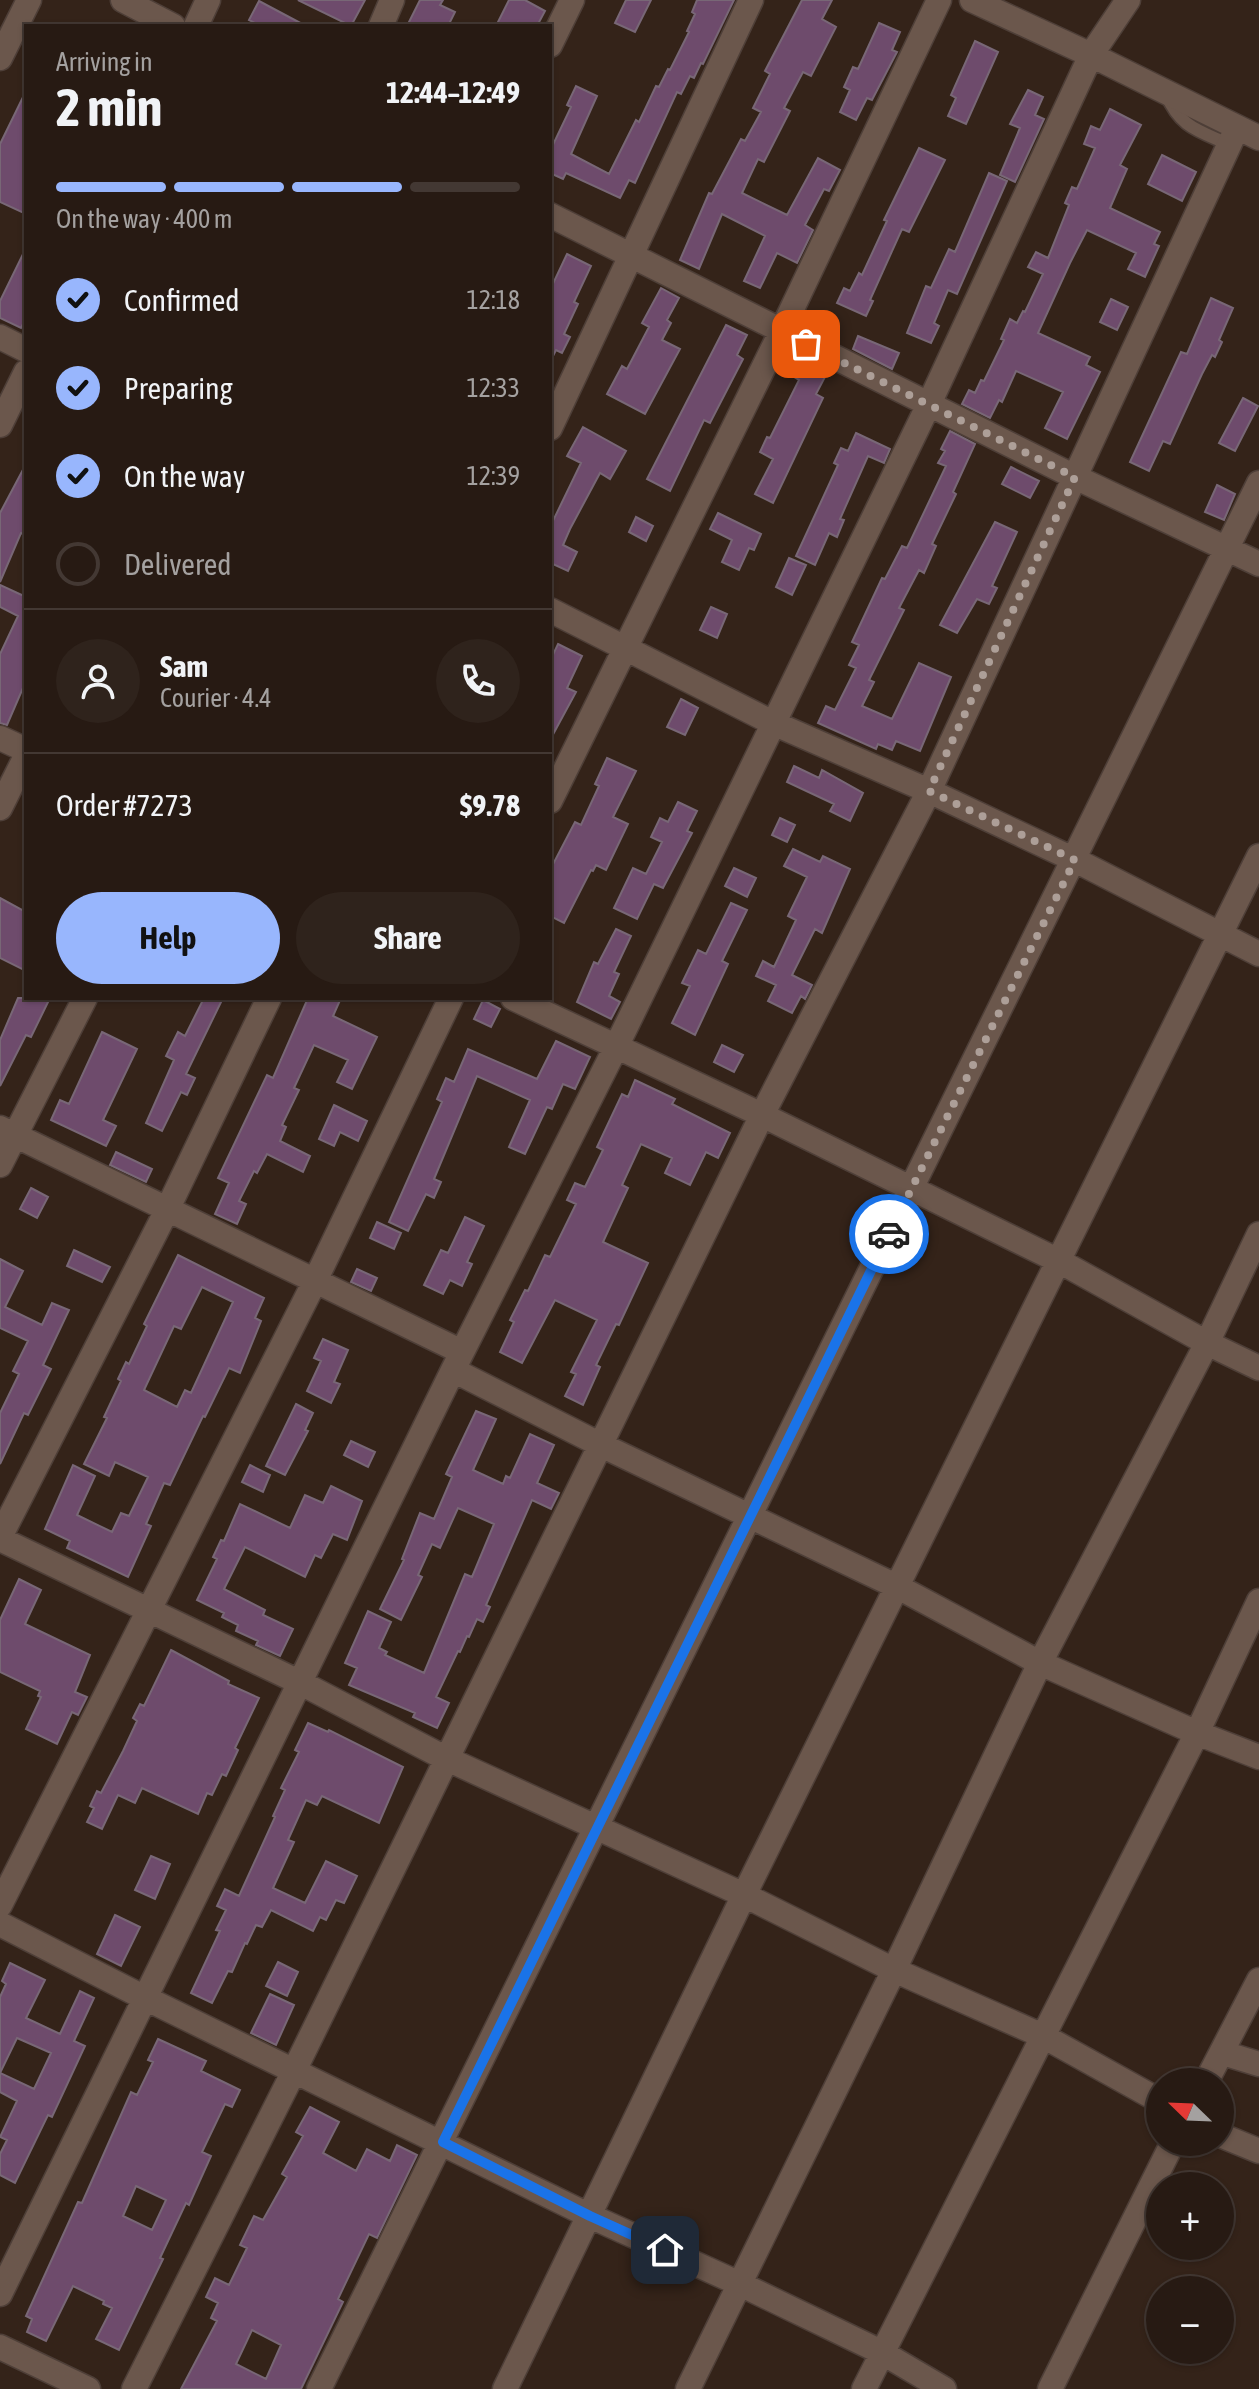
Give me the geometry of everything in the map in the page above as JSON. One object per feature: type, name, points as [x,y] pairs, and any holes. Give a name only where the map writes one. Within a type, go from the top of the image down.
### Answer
[{"type":"street","points":[[0,58],[29,0]]},
{"type":"street","points":[[123,0],[169,24]]},
{"type":"street","points":[[197,24],[208,0]]},
{"type":"street","points":[[382,24],[392,0]]},
{"type":"street","points":[[552,41],[572,0]]},
{"type":"street","points":[[552,424],[751,0]]},
{"type":"street","points":[[552,797],[781,332],[939,0]]},
{"type":"street","points":[[972,0],[1165,92],[1232,136],[1259,138]]},
{"type":"street","points":[[0,2294],[143,1997],[617,1045],[929,404],[1091,55],[1128,0]]},
{"type":"street","points":[[134,2389],[294,2071],[762,1115],[929,791],[1232,136]]},
{"type":"street","points":[[552,216],[1075,477],[1259,564]]},
{"type":"street","points":[[0,337],[24,349]]},
{"type":"street","points":[[0,425],[24,376]]},
{"type":"street","points":[[319,2389],[1259,483]]},
{"type":"street","points":[[552,611],[773,723],[929,791],[1075,860],[1259,954]]},
{"type":"street","points":[[0,738],[24,749]]},
{"type":"street","points":[[0,808],[24,760]]},
{"type":"street","points":[[505,2389],[744,1895],[1259,856]]},
{"type":"street","points":[[0,1165],[7,1132],[84,1000]]},
{"type":"street","points":[[268,1000],[168,1208],[0,1538],[301,1683],[445,1758],[744,1895],[894,1970],[1043,2036],[1146,2093]]},
{"type":"street","points":[[0,1905],[314,1283],[450,1000]]},
{"type":"street","points":[[517,1000],[617,1045],[1059,1261],[1207,1343],[1259,1368]]},
{"type":"street","points":[[7,1132],[168,1208],[314,1283],[458,1361],[601,1445],[898,1587],[1040,1663],[1197,1733],[1259,1757]]},
{"type":"street","points":[[688,2389],[894,1970],[1040,1663],[1207,1343],[1259,1234]]},
{"type":"street","points":[[864,2389],[1197,1733],[1259,1601]]},
{"type":"street","points":[[0,1924],[590,2216],[881,2352],[944,2389]]},
{"type":"street","points":[[1214,2068],[1259,1980]]},
{"type":"street","points":[[1223,2053],[1259,2064]]},
{"type":"street","points":[[1234,2141],[1259,2151]]},
{"type":"street","points":[[1050,2389],[1166,2156]]},
{"type":"street","points":[[0,2347],[88,2389]]},
{"type":"building","points":[[298,0],[365,0],[352,24]]},
{"type":"building","points":[[420,0],[443,0],[440,5],[455,12],[449,24],[408,24]]},
{"type":"building","points":[[509,0],[525,0],[545,11],[538,24],[497,24]]},
{"type":"building","points":[[626,0],[651,0],[635,32],[615,23]]},
{"type":"building","points":[[697,0],[734,0],[703,64],[694,78],[690,76],[681,94],[677,92],[635,183],[629,180],[620,198],[566,173],[563,179],[552,174],[552,147],[571,107],[567,105],[576,86],[597,96],[571,154],[609,174],[636,120],[639,122],[656,86],[659,87],[670,70],[689,32],[695,14],[692,12]]},
{"type":"building","points":[[802,0],[832,0],[822,19],[836,27],[811,76],[803,72],[784,108],[790,111],[764,162],[758,159],[742,193],[787,215],[818,158],[840,170],[829,191],[824,189],[805,225],[813,230],[797,263],[777,253],[760,288],[744,281],[765,236],[722,214],[699,269],[680,260],[709,193],[712,194],[741,139],[745,141],[761,112],[753,108],[770,74],[765,71]]},
{"type":"building","points":[[259,1],[302,24],[257,24],[249,20]]},
{"type":"building","points":[[879,23],[900,32],[892,50],[897,52],[872,100],[867,98],[856,120],[840,112],[850,90],[844,87],[853,67],[858,69]]},
{"type":"building","points":[[975,41],[998,52],[966,124],[948,116],[956,98],[951,95]]},
{"type":"building","points":[[1028,90],[1043,97],[1035,115],[1044,119],[1015,182],[1000,175],[1020,128],[1010,124]]},
{"type":"building","points":[[24,95],[24,213],[0,202],[0,144]]},
{"type":"building","points":[[1110,109],[1141,125],[1120,165],[1127,169],[1110,208],[1160,232],[1154,244],[1159,246],[1145,277],[1128,269],[1136,253],[1087,230],[1070,263],[1038,333],[1090,357],[1086,365],[1100,372],[1067,439],[1045,428],[1063,392],[1016,371],[1002,402],[999,400],[990,418],[962,404],[969,390],[975,393],[981,380],[984,381],[1004,340],[1001,339],[1010,319],[1017,323],[1025,312],[1043,274],[1028,267],[1036,252],[1048,258],[1069,205],[1065,203],[1072,187],[1077,189],[1095,148],[1084,144],[1091,126],[1100,130]]},
{"type":"building","points":[[919,148],[945,160],[909,232],[902,229],[870,300],[873,301],[866,316],[837,303],[844,288],[850,291],[859,273],[862,275],[887,221],[884,220]]},
{"type":"building","points":[[1162,155],[1196,172],[1182,201],[1148,184]]},
{"type":"building","points":[[989,173],[1007,181],[957,294],[948,290],[934,323],[939,326],[931,343],[907,333],[926,286],[931,288],[949,249],[955,252]]},
{"type":"building","points":[[24,252],[24,322],[21,328],[0,318],[0,301]]},
{"type":"building","points":[[567,254],[591,266],[574,302],[578,304],[564,334],[570,337],[562,353],[556,350],[552,358],[552,286]]},
{"type":"building","points":[[661,288],[679,298],[667,320],[671,323],[662,340],[680,349],[645,414],[607,394],[622,366],[627,369],[649,327],[642,323]]},
{"type":"building","points":[[1211,298],[1233,308],[1219,340],[1222,342],[1202,374],[1170,444],[1163,441],[1149,471],[1130,462],[1181,352],[1187,354]]},
{"type":"building","points":[[1111,299],[1128,307],[1117,330],[1100,322]]},
{"type":"building","points":[[726,325],[747,335],[737,355],[743,359],[710,423],[704,420],[670,491],[647,479]]},
{"type":"building","points":[[858,336],[899,353],[892,369],[853,349]]},
{"type":"building","points":[[802,363],[826,375],[816,394],[823,398],[773,503],[755,494],[773,459],[760,452],[799,380],[794,377]]},
{"type":"building","points":[[1243,398],[1258,406],[1235,451],[1219,443]]},
{"type":"building","points":[[583,427],[626,451],[610,479],[600,473],[570,529],[563,545],[577,552],[568,571],[552,566],[552,523],[581,463],[567,456]]},
{"type":"building","points":[[950,431],[975,444],[932,544],[936,546],[924,573],[919,570],[899,608],[904,610],[869,680],[874,682],[862,706],[892,719],[919,663],[951,677],[920,751],[896,741],[892,750],[878,744],[876,749],[818,723],[826,706],[835,710],[856,668],[849,665],[859,645],[852,642],[882,578],[885,579],[902,546],[907,548],[946,466],[938,463]]},
{"type":"building","points":[[856,433],[890,449],[884,463],[868,456],[840,519],[844,520],[837,537],[829,533],[815,565],[796,556],[838,465],[834,463],[841,448],[848,451]]},
{"type":"building","points":[[1011,467],[1039,481],[1030,498],[1002,484]]},
{"type":"building","points":[[24,468],[24,534],[21,533],[0,582],[0,513]]},
{"type":"building","points":[[1217,485],[1235,494],[1224,520],[1205,512]]},
{"type":"building","points":[[718,513],[761,534],[754,550],[749,548],[739,570],[722,562],[732,540],[710,529]]},
{"type":"building","points":[[636,517],[653,526],[646,541],[629,532]]},
{"type":"building","points":[[995,522],[1017,532],[992,586],[997,588],[989,604],[977,599],[957,633],[940,625]]},
{"type":"building","points":[[789,558],[806,565],[792,595],[776,587]]},
{"type":"building","points":[[0,585],[24,596],[24,686],[7,725],[0,723],[0,654],[18,616],[0,607]]},
{"type":"building","points":[[711,607],[727,614],[717,638],[700,630]]},
{"type":"building","points":[[558,644],[582,656],[567,688],[576,692],[552,736],[552,657]]},
{"type":"building","points":[[681,699],[698,708],[685,735],[667,727]]},
{"type":"building","points":[[607,758],[636,771],[613,817],[628,824],[606,870],[596,865],[591,870],[564,923],[552,917],[552,866],[575,822],[581,825],[599,786],[595,784]]},
{"type":"building","points":[[794,766],[819,778],[822,770],[863,793],[850,821],[830,811],[834,804],[787,782]]},
{"type":"building","points":[[678,802],[697,811],[687,831],[692,833],[663,888],[654,884],[637,919],[614,908],[633,868],[646,874],[662,842],[651,837],[660,818],[668,822]]},
{"type":"building","points":[[780,818],[795,825],[787,842],[772,835]]},
{"type":"building","points":[[793,849],[820,862],[823,856],[850,869],[822,933],[815,929],[792,975],[812,985],[805,999],[801,996],[792,1013],[768,1001],[776,985],[756,976],[763,961],[774,967],[796,920],[788,916],[807,877],[784,866]]},
{"type":"building","points":[[734,868],[756,878],[747,897],[725,886]]},
{"type":"building","points":[[0,898],[24,911],[24,970],[0,958]]},
{"type":"building","points":[[731,903],[747,910],[722,961],[728,964],[695,1035],[672,1023],[690,986],[682,983],[698,950],[706,954]]},
{"type":"building","points":[[616,929],[631,936],[614,972],[619,974],[609,996],[620,1002],[611,1019],[577,1002],[594,962],[598,964]]},
{"type":"building","points":[[18,998],[49,1000],[31,1037],[26,1035],[0,1086],[0,1040]]},
{"type":"building","points":[[203,1000],[222,1000],[186,1074],[195,1078],[187,1095],[181,1092],[162,1131],[146,1123],[174,1060],[166,1056],[178,1032],[185,1036]]},
{"type":"building","points":[[307,1000],[340,1000],[333,1016],[377,1037],[352,1089],[337,1082],[348,1060],[314,1045],[294,1088],[299,1090],[282,1125],[286,1127],[280,1141],[310,1156],[303,1172],[267,1154],[257,1173],[254,1171],[239,1201],[246,1204],[237,1224],[215,1214],[229,1183],[218,1178],[267,1075],[273,1078]]},
{"type":"building","points":[[483,1000],[500,1009],[491,1027],[474,1019]]},
{"type":"building","points":[[102,1032],[137,1049],[103,1120],[116,1126],[106,1146],[51,1120],[60,1100],[69,1104]]},
{"type":"building","points":[[556,1041],[590,1057],[575,1089],[563,1084],[552,1109],[547,1107],[525,1154],[509,1147],[530,1100],[477,1076],[434,1179],[441,1182],[434,1198],[426,1194],[408,1231],[389,1222],[442,1102],[437,1099],[446,1078],[454,1082],[468,1049],[537,1079]]},
{"type":"building","points":[[722,1045],[743,1055],[734,1072],[714,1062]]},
{"type":"building","points":[[635,1080],[675,1099],[672,1104],[730,1133],[718,1158],[706,1152],[690,1185],[665,1173],[672,1158],[641,1144],[622,1185],[628,1188],[603,1242],[648,1263],[596,1365],[600,1367],[583,1405],[565,1396],[576,1374],[571,1372],[597,1320],[555,1300],[522,1363],[500,1352],[514,1322],[510,1320],[525,1290],[528,1291],[545,1255],[550,1257],[576,1204],[567,1200],[575,1183],[585,1187],[603,1150],[597,1147],[622,1094],[628,1097]]},
{"type":"building","points":[[334,1105],[367,1121],[358,1141],[340,1132],[334,1146],[319,1139]]},
{"type":"building","points":[[116,1152],[152,1169],[146,1182],[110,1165]]},
{"type":"building","points":[[31,1188],[48,1197],[37,1218],[20,1209]]},
{"type":"building","points":[[465,1217],[484,1226],[467,1262],[472,1264],[462,1286],[450,1280],[443,1294],[424,1285],[441,1250],[448,1253]]},
{"type":"building","points":[[377,1222],[401,1233],[394,1249],[370,1238]]},
{"type":"building","points":[[74,1250],[110,1267],[102,1282],[67,1266]]},
{"type":"building","points":[[178,1255],[264,1298],[255,1318],[261,1321],[240,1373],[229,1368],[170,1485],[164,1483],[146,1524],[151,1526],[128,1577],[67,1548],[70,1541],[45,1529],[73,1465],[95,1476],[77,1515],[112,1532],[121,1513],[129,1516],[148,1477],[115,1462],[109,1476],[84,1464],[107,1418],[104,1417],[121,1381],[118,1379],[126,1362],[129,1364],[147,1326],[144,1324]],"holes":[[[202,1287],[233,1302],[191,1393],[185,1390],[177,1407],[144,1390],[174,1326],[181,1329]]]},
{"type":"building","points":[[0,1259],[23,1271],[5,1307],[42,1325],[52,1303],[69,1310],[43,1365],[51,1369],[28,1415],[24,1413],[0,1464],[0,1413],[19,1374],[13,1371],[28,1341],[0,1328]]},
{"type":"building","points":[[357,1269],[377,1278],[371,1291],[351,1282]]},
{"type":"building","points":[[323,1339],[348,1350],[334,1382],[340,1384],[331,1403],[307,1391],[321,1361],[314,1358]]},
{"type":"building","points":[[296,1404],[313,1413],[305,1430],[308,1431],[285,1475],[266,1466]]},
{"type":"building","points":[[476,1411],[496,1419],[473,1470],[503,1484],[506,1476],[510,1478],[530,1434],[554,1445],[537,1483],[559,1493],[551,1509],[532,1500],[486,1605],[490,1607],[483,1622],[477,1619],[436,1697],[449,1703],[437,1728],[413,1717],[415,1713],[349,1685],[357,1668],[345,1663],[368,1611],[391,1622],[379,1648],[387,1652],[385,1655],[424,1673],[465,1574],[472,1577],[494,1524],[458,1508],[440,1548],[432,1544],[418,1575],[422,1577],[401,1620],[380,1609],[404,1560],[420,1513],[434,1519],[452,1477],[446,1474]]},
{"type":"building","points":[[351,1441],[375,1452],[368,1467],[344,1455]]},
{"type":"building","points":[[250,1465],[270,1475],[263,1492],[242,1482]]},
{"type":"building","points":[[331,1486],[362,1501],[347,1540],[333,1534],[321,1558],[315,1555],[305,1577],[245,1547],[224,1589],[265,1610],[263,1615],[293,1629],[280,1656],[236,1631],[238,1625],[222,1617],[224,1613],[197,1600],[217,1559],[213,1557],[221,1540],[224,1541],[240,1504],[290,1528],[305,1495],[323,1503]]},
{"type":"building","points":[[19,1579],[41,1590],[25,1624],[90,1655],[75,1692],[87,1697],[78,1715],[72,1712],[57,1744],[26,1729],[41,1697],[38,1696],[40,1691],[0,1672],[0,1620]]},
{"type":"building","points":[[171,1650],[229,1681],[228,1684],[259,1698],[235,1748],[238,1750],[226,1776],[222,1774],[212,1795],[207,1793],[198,1814],[142,1788],[135,1803],[118,1795],[102,1829],[87,1822],[94,1808],[90,1806],[97,1791],[101,1793],[123,1751],[137,1721],[133,1718],[140,1704],[144,1706]]},
{"type":"building","points":[[308,1723],[329,1730],[403,1767],[379,1823],[322,1796],[317,1805],[306,1800],[288,1840],[294,1842],[273,1888],[305,1903],[326,1861],[357,1876],[344,1903],[336,1900],[326,1920],[320,1917],[313,1931],[271,1910],[262,1927],[256,1925],[212,2003],[191,1993],[220,1931],[216,1930],[226,1910],[217,1906],[225,1889],[239,1896],[275,1817],[285,1790],[281,1788],[299,1752],[295,1750]]},
{"type":"building","points":[[151,1856],[170,1864],[155,1899],[135,1890]]},
{"type":"building","points":[[115,1915],[140,1927],[121,1966],[97,1954]]},
{"type":"building","points":[[278,1962],[298,1972],[287,1996],[266,1986]]},
{"type":"building","points":[[10,1963],[45,1980],[26,2018],[60,2034],[80,1991],[94,1998],[74,2041],[85,2046],[52,2117],[48,2115],[15,2183],[0,2175],[0,2154],[7,2140],[0,2137],[17,2101],[0,2092],[0,2073],[0,1997],[6,1984],[2,1981]],"holes":[[[17,2038],[51,2053],[34,2089],[0,2073]]]},
{"type":"building","points":[[270,1994],[294,2005],[276,2045],[251,2033]]},
{"type":"building","points":[[158,2039],[206,2061],[201,2071],[240,2090],[232,2107],[225,2104],[202,2152],[211,2156],[189,2205],[186,2203],[119,2350],[96,2339],[112,2308],[73,2286],[46,2341],[27,2332],[32,2319],[26,2316],[78,2202],[82,2203],[131,2092],[137,2095],[153,2062],[148,2060]],"holes":[[[136,2186],[166,2200],[152,2230],[123,2216]]]},
{"type":"building","points":[[310,2107],[339,2122],[323,2153],[356,2171],[367,2149],[390,2161],[397,2145],[417,2155],[377,2238],[369,2234],[338,2299],[343,2302],[301,2389],[181,2389],[217,2321],[211,2318],[218,2303],[206,2297],[215,2278],[229,2285],[247,2248],[240,2245],[254,2216],[263,2220],[287,2177],[282,2174],[303,2136],[296,2132]],"holes":[[[252,2330],[281,2345],[266,2379],[236,2364]]]},
{"type":"way so far","points":[[806,344],[1075,477],[929,791],[1075,860],[889,1234]]},
{"type":"route","points":[[665,2250],[443,2142],[889,1234]]}]
